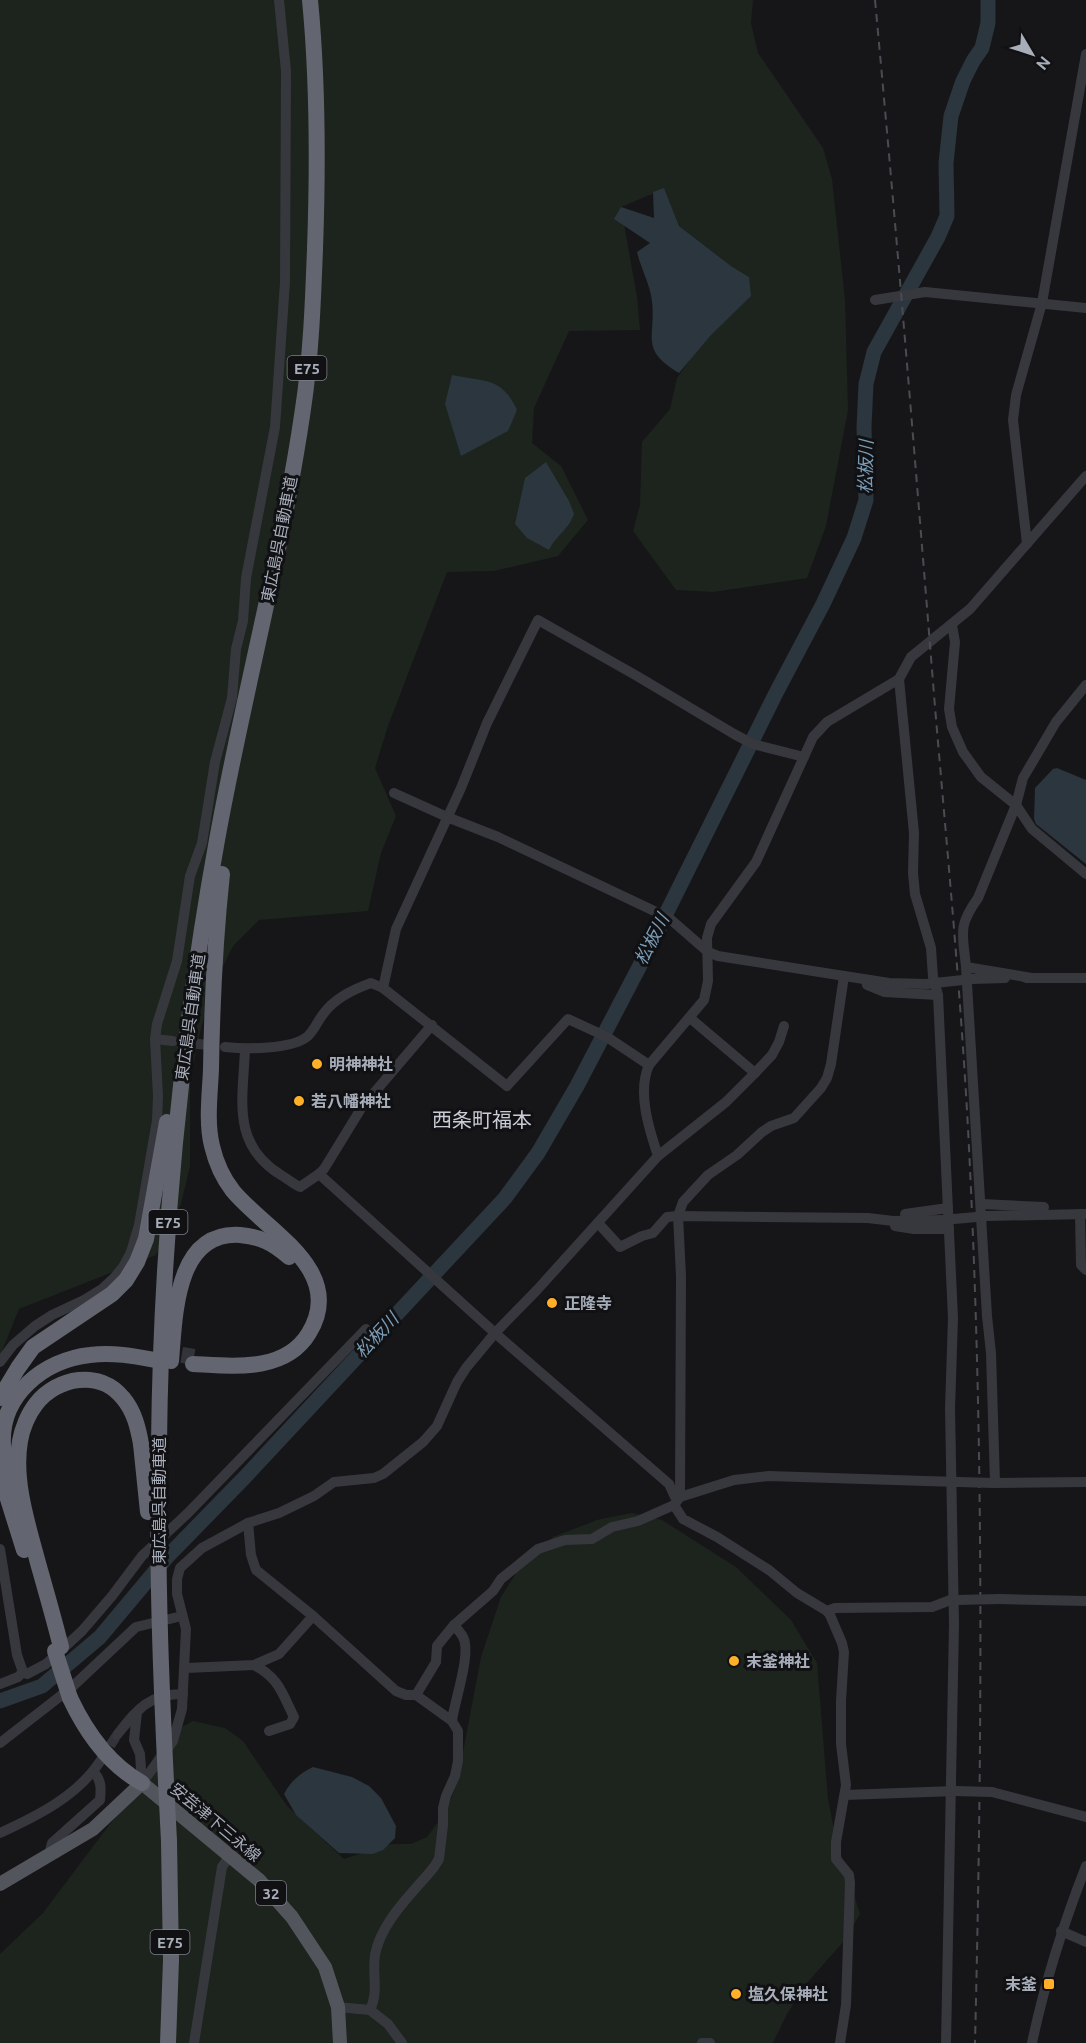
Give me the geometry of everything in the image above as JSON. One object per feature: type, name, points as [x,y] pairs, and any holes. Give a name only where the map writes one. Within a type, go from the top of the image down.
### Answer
[{"type":"highway","name":"東広島呉自動車道","points":[[168,2043],[171,1960],[169,1841],[160,1666],[158,1507],[161,1444],[161,1340],[168,1217],[181,1081],[217,840],[290,491],[303,407],[313,310],[318,133],[315,52],[310,0]]},
{"type":"highway","points":[[161,1444],[176,1307],[189,1263],[199,1249],[215,1240],[231,1235],[253,1236],[275,1245],[302,1273],[306,1287],[308,1312],[296,1336],[282,1349],[260,1356],[238,1359],[194,1361],[243,1367],[265,1363],[284,1356],[298,1347],[309,1334],[315,1320],[318,1302],[317,1285],[307,1264],[287,1240],[249,1208],[232,1190],[218,1168],[211,1143],[211,1040],[219,906],[239,730]]},
{"type":"highway","points":[[0,1398],[33,1347],[112,1294],[126,1280],[137,1262],[146,1239],[175,1076],[192,1002]]},
{"type":"highway","points":[[0,1408],[15,1384],[24,1375],[41,1361],[57,1354],[96,1347],[155,1355],[90,1354],[68,1359],[49,1366],[32,1378],[20,1391],[8,1414],[3,1444],[12,1487],[20,1512],[28,1527]]},
{"type":"highway","points":[[58,1649],[28,1527],[18,1461],[20,1440],[35,1404],[48,1392],[63,1382],[80,1379],[95,1380],[110,1386],[122,1396],[136,1420],[141,1444],[160,1666]]},
{"type":"highway","points":[[0,1473],[79,1717],[96,1743],[121,1770],[142,1783]]},
{"type":"main road","name":"安芸津下三永線","points":[[142,1783],[259,1880],[292,1917],[325,1967],[338,2007],[340,2043]]},
{"type":"main road","points":[[0,1884],[93,1829],[142,1783]]},
{"type":"street","points":[[0,1362],[13,1345],[35,1326],[102,1289],[123,1267],[140,1225],[157,1120],[155,1039],[157,1024],[177,961],[190,876],[202,843],[213,772],[232,698],[236,649],[243,621],[246,578],[275,427],[285,282],[286,71],[279,0]]},
{"type":"street","points":[[1027,544],[1013,420],[1016,394],[1041,303],[1086,54]]},
{"type":"street","points":[[875,300],[925,292],[1086,308]]},
{"type":"street","points":[[702,939],[756,862],[813,737],[827,722],[899,679],[911,657],[970,609],[1086,476]]},
{"type":"street","points":[[383,988],[396,928],[488,723],[538,620],[753,744],[804,758]]},
{"type":"street","points":[[952,625],[955,642],[949,709],[952,727],[963,752],[981,777],[1016,805],[1032,829],[1086,874]]},
{"type":"street","points":[[899,679],[914,833],[915,894],[931,948],[933,976],[938,995],[948,1208],[946,1224],[953,1318],[950,1408],[956,1482],[955,1599],[953,1791],[946,2043]]},
{"type":"street","points":[[994,1483],[991,1353],[962,925],[978,898],[1016,805],[1023,778],[1056,722],[1086,685]]},
{"type":"street","points":[[394,793],[498,837],[669,918],[702,939],[708,952],[708,981],[704,1000],[649,1065],[645,1075],[646,1121],[658,1156]]},
{"type":"street","points":[[708,952],[718,956],[889,983],[926,984],[972,979],[1086,978]]},
{"type":"street","points":[[966,967],[1032,978]]},
{"type":"street","points":[[677,1501],[681,1276],[678,1216],[683,1202],[708,1174],[737,1155],[771,1126],[795,1118],[821,1088],[831,1064],[844,976]]},
{"type":"street","points":[[866,980],[867,985],[884,992],[938,995]]},
{"type":"street","points":[[225,1047],[244,1049],[295,1042],[306,1038],[324,1012],[337,1000],[371,983],[383,988],[432,1025],[507,1086],[568,1019],[607,1037],[649,1065]]},
{"type":"street","points":[[690,1018],[755,1073]]},
{"type":"street","points":[[244,1049],[243,1118],[245,1135],[252,1148],[271,1169],[300,1187],[319,1174],[362,1107],[432,1025]]},
{"type":"street","points":[[142,1783],[173,1741],[182,1710],[186,1668],[186,1629],[177,1594],[180,1568],[202,1548],[248,1523],[279,1513],[314,1496],[334,1482],[374,1478],[399,1462],[423,1442],[436,1426],[466,1368],[495,1332],[658,1156],[726,1102],[772,1055],[784,1026]]},
{"type":"street","points":[[155,1039],[173,1041]]},
{"type":"street","points":[[319,1174],[669,1484],[683,1519],[717,1537],[769,1570],[797,1593],[827,1611],[844,1652],[841,1722],[846,1785],[836,1842],[836,1859],[849,1875],[850,1883],[846,2005],[840,2043]]},
{"type":"street","points":[[982,1204],[1061,1208],[1061,1213]]},
{"type":"street","points":[[868,1218],[870,1214],[910,1214],[948,1208]]},
{"type":"street","points":[[598,1223],[620,1247],[653,1233],[667,1217],[678,1216],[868,1218],[946,1224],[987,1216],[1083,1214],[1081,1265],[1086,1270]]},
{"type":"street","points":[[23,1672],[27,1674],[46,1664],[82,1630],[112,1596],[142,1556],[188,1513],[366,1329]]},
{"type":"street","points":[[416,1695],[436,1662],[437,1646],[454,1625],[493,1591],[501,1580],[538,1549],[565,1540],[592,1539],[612,1527],[638,1521],[677,1501],[734,1480],[769,1476],[994,1483],[1086,1482]]},
{"type":"street","points":[[248,1523],[251,1555],[256,1570],[313,1616],[396,1691],[406,1695],[416,1695],[452,1721],[458,1731],[458,1761],[443,1808],[439,1859],[391,1920],[381,1937],[375,1955],[375,2001],[370,2010]]},
{"type":"street","points":[[0,1549],[17,1655],[23,1672]]},
{"type":"street","points":[[827,1611],[835,1608],[932,1607],[955,1599],[1086,1601]]},
{"type":"street","points":[[2,1738],[72,1688],[136,1627],[182,1616]]},
{"type":"street","points":[[186,1668],[254,1665],[279,1654],[313,1616]]},
{"type":"street","points":[[452,1721],[464,1662],[464,1638],[454,1625]]},
{"type":"street","points":[[254,1665],[268,1672],[276,1681],[294,1717],[290,1724],[269,1731]]},
{"type":"street","points":[[0,1684],[18,1677],[23,1672]]},
{"type":"street","points":[[117,1735],[150,1700],[159,1696],[183,1694]]},
{"type":"street","points":[[137,1712],[134,1740],[140,1754],[142,1783]]},
{"type":"street","points":[[0,1833],[50,1807],[79,1787],[101,1760]]},
{"type":"street","points":[[49,1855],[52,1843],[100,1800],[99,1779],[93,1772]]},
{"type":"street","points":[[845,1795],[992,1792],[1086,1817]]},
{"type":"street","points":[[194,2043],[222,1867],[231,1855]]},
{"type":"street","points":[[1032,2043],[1061,1931],[1086,1866]]},
{"type":"street","points":[[1061,1931],[1086,1942]]},
{"type":"street","points":[[338,2007],[370,2010],[388,2024],[402,2043]]},
{"type":"street","points":[[702,2043],[710,2043]]},
{"type":"shaded area","points":[[0,0],[753,0],[751,23],[758,53],[823,148],[832,179],[845,300],[848,410],[826,526],[807,578],[713,592],[676,590],[633,531],[640,505],[642,442],[670,409],[677,378],[749,277],[679,226],[664,189],[621,207],[637,297],[640,330],[569,331],[534,408],[532,443],[561,466],[588,520],[558,556],[494,571],[447,572],[388,726],[375,768],[396,816],[381,853],[368,911],[259,920],[233,946],[215,982],[201,1028],[190,1080],[190,1166],[181,1204],[156,1255],[19,1309],[0,1356]]},
{"type":"shaded area","points":[[664,188],[679,226],[749,277],[751,296],[711,335],[679,373],[658,357],[652,342],[652,301],[637,252],[650,243],[614,219],[621,207],[654,218],[653,192]]},
{"type":"shaded area","points":[[452,375],[482,380],[498,386],[505,391],[517,410],[508,431],[461,456],[445,404]]},
{"type":"shaded area","points":[[546,462],[574,514],[549,550],[527,538],[515,524],[525,478]]},
{"type":"shaded area","points":[[1057,768],[1086,780],[1086,864],[1036,824],[1034,819],[1035,788],[1053,769]]},
{"type":"shaded area","points":[[632,1513],[662,1520],[736,1567],[791,1620],[817,1663],[828,1799],[835,1835],[860,1914],[845,1940],[806,1984],[787,2014],[773,2043],[0,2043],[0,1954],[43,1913],[125,1804],[160,1747],[178,1729],[193,1721],[225,1728],[243,1741],[287,1806],[344,1859],[391,1844],[411,1844],[427,1837],[446,1811],[457,1784],[481,1657],[501,1597],[520,1567],[553,1537],[597,1520]]},
{"type":"shaded area","points":[[313,1767],[352,1777],[369,1786],[381,1798],[396,1826],[395,1838],[383,1850],[373,1854],[339,1853],[296,1815],[284,1794],[296,1778]]},
{"type":"waterway","name":"松板川","points":[[0,1701],[42,1686],[100,1637],[167,1557],[245,1477],[505,1198],[538,1153],[577,1086],[823,604],[854,538],[866,500],[864,427],[866,384],[874,352],[938,237],[947,216],[946,163],[951,116],[963,81],[982,48],[988,23],[988,0]]},
{"type":"tunnel","points":[[181,1042],[216,1046]]},
{"type":"tunnel","points":[[158,1351],[194,1357]]},
{"type":"tunnel","points":[[102,1758],[117,1735]]},
{"type":"railway","points":[[875,0],[955,938],[970,1169],[980,1496],[979,1824],[975,2043]]},
{"type":"place","name":"明神神社","points":[[317,1064]]},
{"type":"place","name":"若八幡神社","points":[[299,1101]]},
{"type":"place","name":"正隆寺","points":[[552,1303]]},
{"type":"place","name":"末釜神社","points":[[734,1661]]},
{"type":"place","name":"末釜","points":[[1049,1984]]},
{"type":"place","name":"塩久保神社","points":[[736,1994]]},
{"type":"district","name":"西条町福本","points":[[482,1119]]}]
